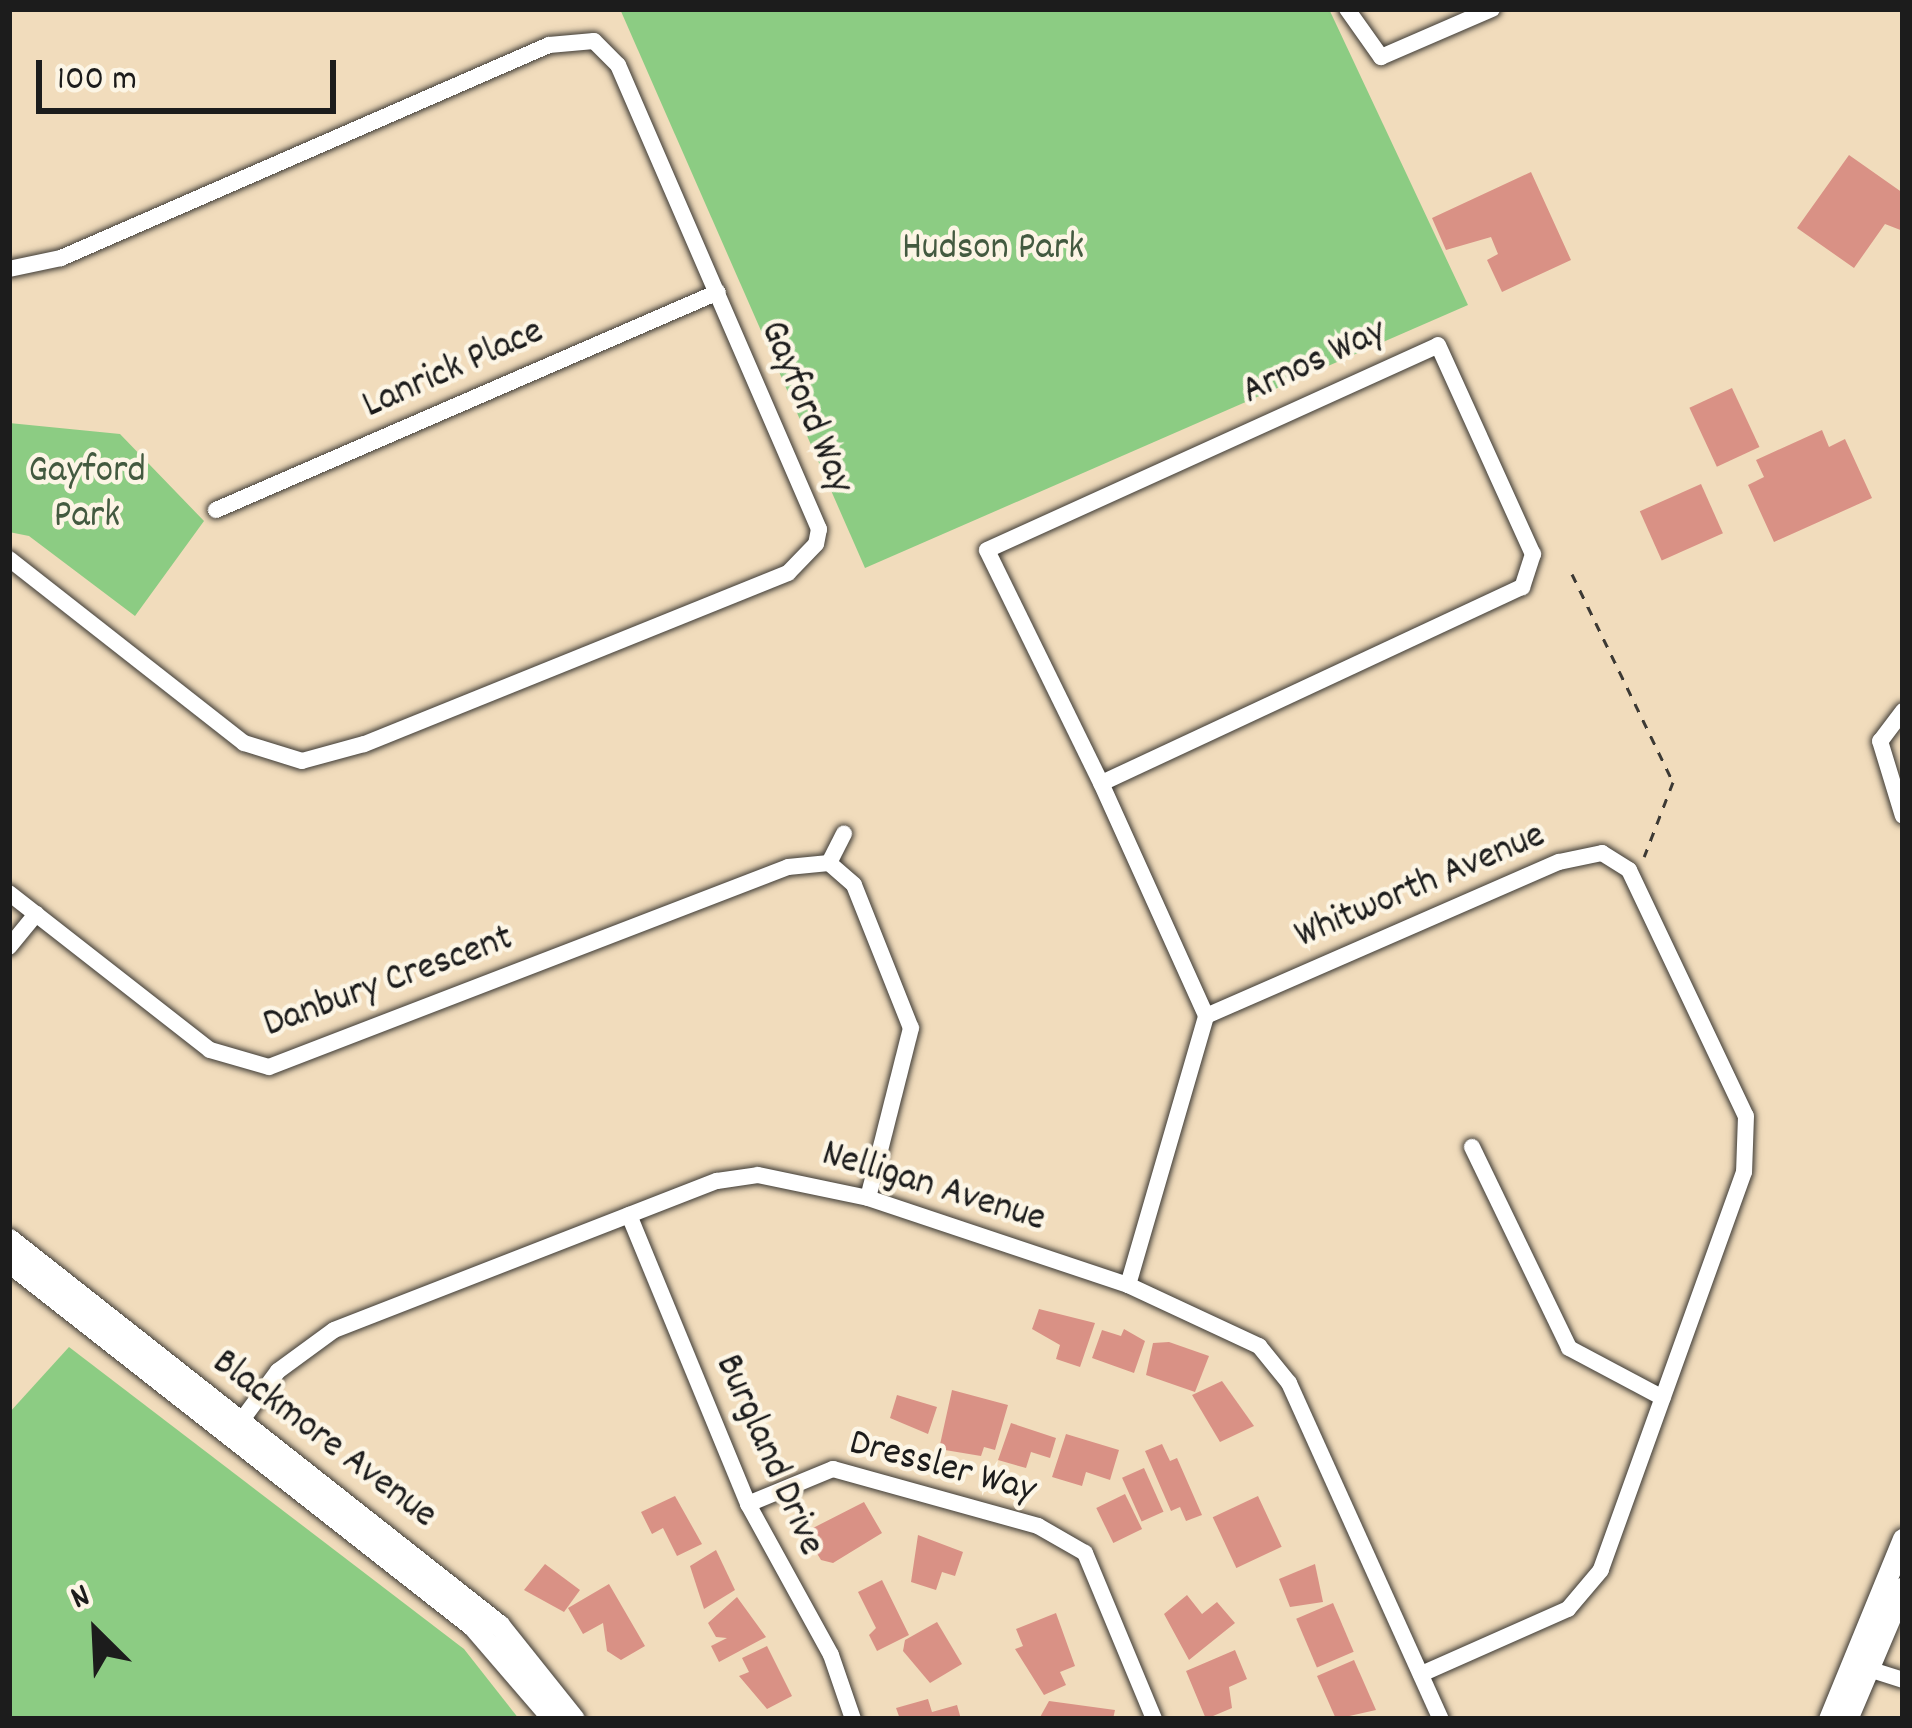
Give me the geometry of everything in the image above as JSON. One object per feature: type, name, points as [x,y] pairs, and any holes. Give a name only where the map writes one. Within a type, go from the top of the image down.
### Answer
[{"type":"street","points":[[1347,9],[1381,57],[1492,9]]},
{"type":"street","name":"Gayford Way","points":[[9,269],[61,258],[572,38],[595,41],[618,65],[718,292],[814,512],[816,544],[805,559],[334,755],[302,760],[244,743],[9,559]]},
{"type":"street","name":"Lanrick Place","points":[[216,510],[718,292]]},
{"type":"street","name":"Arnos Way","points":[[1101,783],[1522,587],[1533,554],[1438,345],[987,550],[1101,783],[1206,1016]]},
{"type":"street","points":[[1903,711],[1880,741],[1881,763],[1903,816]]},
{"type":"street","points":[[844,834],[829,863],[854,885],[911,1028],[868,1198]]},
{"type":"street","name":"Whitworth Avenue","points":[[1206,1016],[1558,862],[1602,853],[1629,870]]},
{"type":"street","name":"Danbury Crescent","points":[[9,893],[210,1051],[269,1067],[788,867],[829,863]]},
{"type":"street","points":[[1421,1674],[1568,1609],[1601,1570],[1744,1172],[1746,1115],[1629,870]]},
{"type":"street","points":[[9,947],[36,914]]},
{"type":"street","points":[[1127,1285],[1206,1016]]},
{"type":"street","points":[[1472,1147],[1569,1348],[1663,1398]]},
{"type":"street","name":"Nelligan Avenue","points":[[235,1430],[278,1371],[334,1330],[629,1215],[758,1175],[868,1198],[1127,1285],[1259,1346],[1288,1383],[1441,1719]]},
{"type":"street","name":"Burgland Drive","points":[[629,1215],[748,1504],[831,1655],[854,1719]]},
{"type":"street","name":"Blackmore Avenue","points":[[9,1240],[473,1626],[553,1719]]},
{"type":"street","name":"Blackmore Avenue","points":[[9,1262],[499,1625],[574,1719]]},
{"type":"street","name":"Dressler Way","points":[[748,1504],[833,1469],[1038,1526],[1084,1553],[1154,1719]]},
{"type":"street","points":[[1847,1719],[1903,1539]]},
{"type":"street","points":[[1829,1719],[1903,1587]]},
{"type":"street","points":[[1860,1666],[1903,1679]]},
{"type":"path","points":[[1572,574],[1673,782],[1646,856],[1629,870]]},
{"type":"green space","name":"Hudson Park","points":[[620,9],[1329,9],[1468,305],[865,568]]},
{"type":"green space","name":"Gayford Park","points":[[9,423],[120,434],[204,521],[135,616],[29,536],[9,532]]},
{"type":"green space","points":[[69,1347],[464,1649],[519,1719],[9,1719],[9,1413]]},
{"type":"building","points":[[1849,155],[1903,193],[1903,231],[1885,224],[1854,268],[1797,228]]},
{"type":"building","points":[[1531,172],[1571,260],[1502,292],[1487,260],[1498,254],[1491,237],[1446,250],[1432,218]]},
{"type":"building","points":[[1732,388],[1759,447],[1717,467],[1689,408]]},
{"type":"building","points":[[1822,430],[1829,447],[1845,439],[1872,498],[1774,542],[1748,485],[1764,477],[1756,460]]},
{"type":"building","points":[[1701,484],[1723,533],[1662,561],[1640,511]]},
{"type":"building","points":[[1039,1309],[1095,1323],[1080,1367],[1056,1359],[1060,1345],[1032,1329]]},
{"type":"building","points":[[1124,1329],[1145,1341],[1134,1373],[1092,1358],[1102,1330],[1121,1336]]},
{"type":"building","points":[[1169,1342],[1209,1356],[1195,1392],[1146,1375],[1153,1343]]},
{"type":"building","points":[[1222,1381],[1254,1426],[1220,1442],[1192,1395]]},
{"type":"building","points":[[952,1390],[1008,1405],[995,1450],[984,1447],[981,1456],[939,1449]]},
{"type":"building","points":[[897,1395],[937,1407],[928,1434],[890,1418]]},
{"type":"building","points":[[1011,1423],[1056,1438],[1050,1458],[1031,1452],[1026,1468],[998,1460]]},
{"type":"building","points":[[1066,1434],[1119,1450],[1110,1480],[1086,1472],[1082,1486],[1052,1477]]},
{"type":"building","points":[[1162,1444],[1170,1461],[1177,1458],[1202,1515],[1186,1521],[1180,1507],[1171,1511],[1145,1451]]},
{"type":"building","points":[[1144,1468],[1164,1512],[1142,1522],[1122,1478]]},
{"type":"building","points":[[1125,1494],[1142,1529],[1113,1543],[1096,1508]]},
{"type":"building","points":[[675,1496],[702,1544],[677,1556],[663,1528],[652,1534],[641,1512]]},
{"type":"building","points":[[1258,1496],[1282,1547],[1236,1568],[1213,1517]]},
{"type":"building","points":[[864,1502],[882,1533],[833,1563],[821,1560],[810,1542],[818,1537],[813,1528]]},
{"type":"building","points":[[918,1535],[963,1552],[955,1576],[942,1572],[936,1590],[911,1582]]},
{"type":"building","points":[[716,1550],[735,1590],[704,1609],[690,1566]]},
{"type":"building","points":[[545,1564],[580,1590],[564,1612],[524,1590]]},
{"type":"building","points":[[1315,1564],[1323,1602],[1290,1607],[1279,1579]]},
{"type":"building","points":[[882,1580],[909,1635],[877,1651],[869,1635],[876,1628],[858,1592]]},
{"type":"building","points":[[609,1584],[645,1646],[621,1660],[607,1651],[603,1623],[583,1634],[568,1608]]},
{"type":"building","points":[[1187,1595],[1202,1614],[1217,1602],[1235,1623],[1189,1660],[1164,1614]]},
{"type":"building","points":[[737,1597],[766,1637],[719,1662],[711,1646],[727,1638],[716,1637],[708,1623]]},
{"type":"building","points":[[1333,1603],[1354,1652],[1317,1667],[1296,1619]]},
{"type":"building","points":[[1056,1613],[1075,1666],[1060,1672],[1066,1685],[1044,1695],[1015,1649],[1023,1646],[1016,1629]]},
{"type":"building","points":[[937,1622],[962,1664],[930,1683],[903,1651],[905,1640]]},
{"type":"building","points":[[767,1646],[792,1696],[767,1709],[739,1676],[749,1672],[742,1658]]},
{"type":"building","points":[[1235,1650],[1247,1679],[1229,1687],[1232,1708],[1206,1719],[1186,1671]]},
{"type":"building","points":[[1354,1660],[1376,1710],[1336,1719],[1317,1676]]},
{"type":"building","points":[[928,1699],[932,1712],[957,1705],[961,1719],[900,1719],[896,1708]]},
{"type":"building","points":[[1049,1701],[1115,1710],[1113,1719],[1039,1719]]}]
